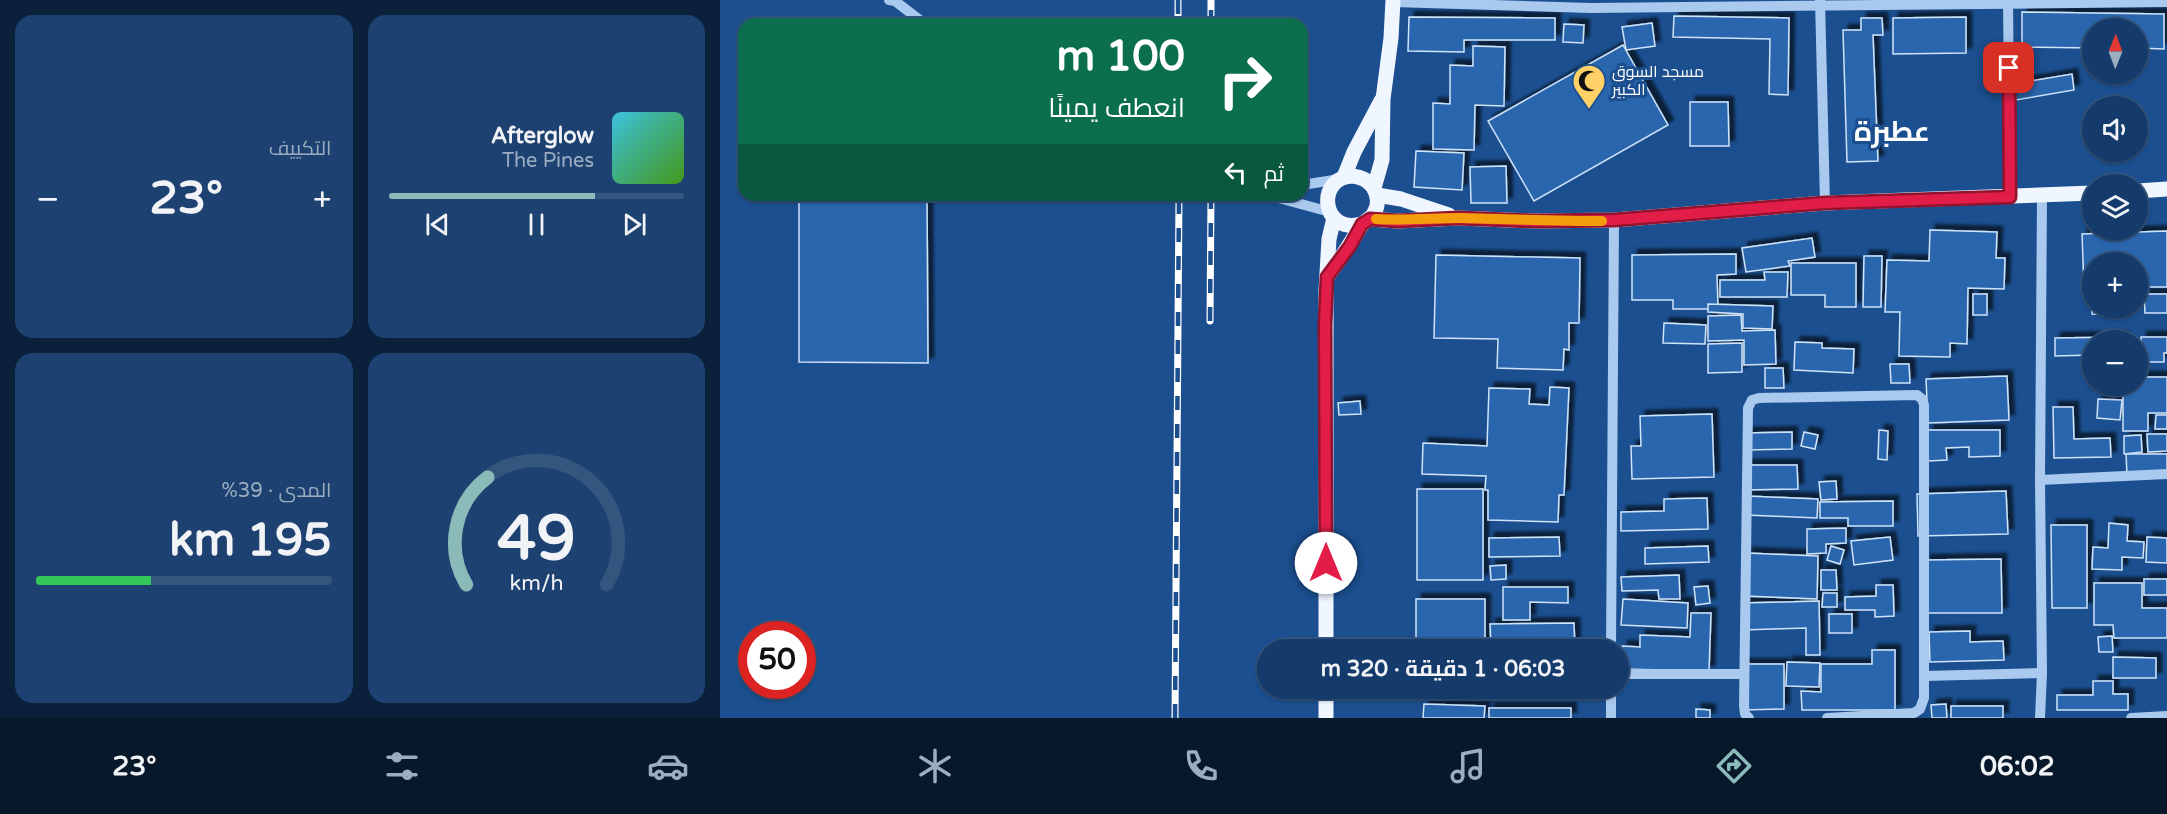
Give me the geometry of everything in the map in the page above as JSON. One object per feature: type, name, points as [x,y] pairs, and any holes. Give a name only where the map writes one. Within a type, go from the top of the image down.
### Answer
[{"type":"main road","points":[[1327,277],[1377,204],[1375,192],[1383,160],[1383,99],[1393,1]]},
{"type":"main road","points":[[1326,639],[1325,324],[1332,215],[1328,197],[1334,184],[1342,178],[1383,99]]},
{"type":"main road","points":[[1342,178],[1360,177],[1375,192],[1458,218]]},
{"type":"main road","points":[[2148,190],[2167,189]]},
{"type":"main road","points":[[1332,215],[1347,225],[1366,221],[1458,218],[1535,221],[1614,220],[1825,203],[2082,194]]},
{"type":"main road","points":[[1326,699],[1326,718]]},
{"type":"street","points":[[888,0],[895,1],[918,18]]},
{"type":"street","points":[[1393,1],[1591,4],[2167,2]]},
{"type":"street","points":[[2008,2],[2010,197]]},
{"type":"street","points":[[1820,3],[1825,203]]},
{"type":"street","points":[[1308,184],[1342,178]]},
{"type":"street","points":[[2040,718],[2042,673],[2040,480],[2042,196]]},
{"type":"street","points":[[1287,201],[1332,215]]},
{"type":"street","points":[[1611,639],[1614,220]]},
{"type":"street","points":[[1749,718],[1745,714],[1744,706],[1744,674],[1749,404],[1759,398],[1917,395],[1922,399],[1924,405],[1924,698],[1920,709],[1914,713],[1827,718]]},
{"type":"street","points":[[2040,480],[2167,474]]},
{"type":"street","points":[[1924,676],[2042,673]]},
{"type":"street","points":[[1629,674],[1744,674]]},
{"type":"street","points":[[1611,699],[1611,718]]},
{"type":"street","points":[[2132,718],[2167,716]]},
{"type":"building","points":[[2022,12],[2164,14],[2164,49],[2148,48],[2148,18],[2082,18],[2082,48],[2022,47]]},
{"type":"building","points":[[1674,16],[1789,18],[1788,95],[1769,94],[1770,39],[1673,37]]},
{"type":"building","points":[[1409,17],[1555,18],[1555,40],[1464,40],[1464,52],[1408,51]]},
{"type":"building","points":[[1966,17],[1966,53],[1893,54],[1893,18]]},
{"type":"building","points":[[1861,18],[1882,18],[1883,35],[1873,35],[1878,161],[1847,162],[1843,30],[1861,30]]},
{"type":"building","points":[[1652,23],[1655,46],[1626,50],[1622,27]]},
{"type":"building","points":[[1564,24],[1584,25],[1583,43],[1563,42]]},
{"type":"building","points":[[1623,45],[1668,125],[1534,201],[1488,121]]},
{"type":"building","points":[[1473,46],[1505,47],[1504,106],[1475,105],[1474,150],[1433,149],[1433,103],[1450,104],[1450,65],[1473,66]]},
{"type":"building","points":[[2072,74],[2074,90],[2016,100],[2013,84]]},
{"type":"building","points":[[1690,102],[1728,102],[1729,146],[1690,146]]},
{"type":"building","points":[[1416,151],[1464,153],[1462,190],[1414,187]]},
{"type":"building","points":[[1506,166],[1507,203],[1471,203],[1470,167]]},
{"type":"building","points":[[799,201],[927,201],[928,363],[799,362]]},
{"type":"building","points":[[1930,230],[1997,232],[1996,258],[2005,258],[2004,289],[1968,288],[1967,344],[1950,343],[1950,357],[1899,356],[1900,312],[1885,312],[1887,260],[1929,261]]},
{"type":"building","points":[[2167,231],[2167,287],[2148,287],[2148,252],[2083,252],[2082,240],[2148,240],[2148,232]]},
{"type":"building","points":[[1812,238],[1815,257],[1788,261],[1790,266],[1746,272],[1742,248]]},
{"type":"building","points":[[1736,254],[1736,274],[1717,275],[1718,309],[1673,309],[1673,300],[1632,300],[1632,255]]},
{"type":"building","points":[[1436,255],[1580,258],[1579,323],[1569,323],[1569,350],[1564,349],[1563,370],[1497,368],[1498,339],[1434,338]]},
{"type":"building","points":[[1864,256],[1882,256],[1881,307],[1863,307]]},
{"type":"building","points":[[1791,263],[1856,263],[1856,307],[1825,307],[1825,295],[1791,295]]},
{"type":"building","points":[[1764,272],[1788,272],[1787,297],[1720,297],[1720,280],[1765,280]]},
{"type":"building","points":[[1973,294],[1987,294],[1987,315],[1973,315]]},
{"type":"building","points":[[2148,294],[2167,294],[2167,313],[2148,313]]},
{"type":"building","points":[[1708,304],[1773,306],[1772,329],[1743,328],[1743,314],[1708,312]]},
{"type":"building","points":[[1741,315],[1742,331],[1775,330],[1776,364],[1744,365],[1744,340],[1708,341],[1708,316]]},
{"type":"building","points":[[1664,323],[1706,325],[1705,344],[1663,343]]},
{"type":"building","points":[[2148,337],[2167,337],[2167,353],[2164,353],[2164,362],[2148,362]]},
{"type":"building","points":[[2055,338],[2082,338],[2082,355],[2055,356]]},
{"type":"building","points":[[1795,342],[1822,343],[1822,348],[1854,349],[1853,373],[1794,370]]},
{"type":"building","points":[[1742,343],[1742,372],[1708,373],[1708,344]]},
{"type":"building","points":[[1890,364],[1909,364],[1910,383],[1891,383]]},
{"type":"building","points":[[1765,368],[1783,368],[1784,388],[1765,388]]},
{"type":"building","points":[[2007,376],[2009,420],[1928,423],[1926,379]]},
{"type":"building","points":[[2148,377],[2167,377],[2167,413],[2148,413],[2148,431],[2123,431],[2123,396],[2148,396]]},
{"type":"building","points":[[1550,387],[1569,388],[1564,495],[1559,495],[1558,522],[1488,520],[1486,476],[1422,474],[1423,443],[1487,446],[1489,388],[1530,389],[1529,404],[1549,405]]},
{"type":"building","points":[[2098,399],[2122,400],[2120,420],[2097,418]]},
{"type":"building","points":[[1360,401],[1361,414],[1339,415],[1338,403]]},
{"type":"building","points":[[2053,407],[2073,407],[2074,439],[2110,438],[2111,457],[2054,458]]},
{"type":"building","points":[[1712,414],[1714,477],[1632,479],[1631,446],[1641,446],[1640,416]]},
{"type":"building","points":[[2156,415],[2167,415],[2167,429],[2155,429]]},
{"type":"building","points":[[1879,430],[1888,431],[1887,460],[1878,459]]},
{"type":"building","points":[[1928,430],[2000,430],[2000,456],[1969,457],[1969,447],[1946,448],[1947,460],[1928,461]]},
{"type":"building","points":[[1792,432],[1792,449],[1747,450],[1746,433]]},
{"type":"building","points":[[1804,432],[1818,435],[1815,449],[1801,446]]},
{"type":"building","points":[[2147,434],[2167,434],[2167,451],[2148,452]]},
{"type":"building","points":[[2141,435],[2142,452],[2124,454],[2124,436]]},
{"type":"building","points":[[2126,454],[2167,454],[2167,473],[2127,474]]},
{"type":"building","points":[[1744,465],[1797,465],[1798,489],[1744,490]]},
{"type":"building","points":[[1836,481],[1837,499],[1821,500],[1819,482]]},
{"type":"building","points":[[1417,489],[1483,489],[1483,580],[1417,580]]},
{"type":"building","points":[[2006,491],[2008,534],[1918,536],[1917,494]]},
{"type":"building","points":[[1747,496],[1818,499],[1817,518],[1746,515]]},
{"type":"building","points":[[1707,498],[1708,529],[1621,531],[1621,512],[1664,511],[1664,499]]},
{"type":"building","points":[[1893,501],[1893,526],[1848,526],[1848,518],[1820,518],[1820,502]]},
{"type":"building","points":[[2109,523],[2128,525],[2127,541],[2144,542],[2143,558],[2122,557],[2122,570],[2092,569],[2093,547],[2108,548]]},
{"type":"building","points":[[2051,525],[2087,525],[2087,608],[2052,608]]},
{"type":"building","points":[[1846,528],[1846,543],[1826,544],[1826,553],[1807,554],[1807,529]]},
{"type":"building","points":[[1559,537],[1560,556],[1489,557],[1489,538]]},
{"type":"building","points":[[1890,537],[1893,560],[1854,565],[1851,541]]},
{"type":"building","points":[[2147,537],[2167,538],[2167,563],[2146,562]]},
{"type":"building","points":[[1708,546],[1709,562],[1645,564],[1645,548]]},
{"type":"building","points":[[1831,546],[1844,550],[1840,564],[1827,560]]},
{"type":"building","points":[[1747,553],[1818,556],[1817,599],[1745,596]]},
{"type":"building","points":[[2001,559],[2002,613],[1925,613],[1925,560]]},
{"type":"building","points":[[1506,565],[1506,579],[1491,580],[1490,566]]},
{"type":"building","points":[[1821,570],[1836,570],[1837,590],[1821,590]]},
{"type":"building","points":[[1679,575],[1680,599],[1659,599],[1658,590],[1622,591],[1621,577]]},
{"type":"building","points":[[2144,579],[2167,579],[2167,595],[2144,595]]},
{"type":"building","points":[[2094,583],[2142,583],[2142,608],[2167,608],[2167,638],[2114,638],[2113,625],[2094,625]]},
{"type":"building","points":[[1876,585],[1893,585],[1894,616],[1875,617],[1875,610],[1845,610],[1845,597],[1876,596]]},
{"type":"building","points":[[1708,586],[1710,603],[1696,605],[1694,587]]},
{"type":"building","points":[[1503,587],[1568,587],[1568,603],[1530,602],[1530,620],[1503,620]]},
{"type":"building","points":[[1823,593],[1837,593],[1837,607],[1822,607]]},
{"type":"building","points":[[1416,599],[1485,599],[1485,639],[1416,639]]},
{"type":"building","points":[[1623,599],[1688,603],[1687,628],[1621,625]]},
{"type":"building","points":[[1819,601],[1820,655],[1806,655],[1806,628],[1743,630],[1742,603]]},
{"type":"building","points":[[1691,613],[1711,613],[1709,671],[1629,669],[1629,646],[1640,647],[1640,635],[1690,637]]},
{"type":"building","points":[[1829,614],[1852,614],[1852,633],[1829,633]]},
{"type":"building","points":[[1574,623],[1575,639],[1491,639],[1490,624]]},
{"type":"building","points":[[1970,631],[1970,642],[2003,641],[2004,660],[1930,662],[1929,632]]},
{"type":"building","points":[[2112,636],[2113,652],[2099,652],[2098,637]]},
{"type":"building","points":[[1872,650],[1895,650],[1895,710],[1802,710],[1801,691],[1821,692],[1821,664],[1872,664]]},
{"type":"building","points":[[2113,657],[2156,658],[2156,678],[2113,678]]},
{"type":"building","points":[[1787,662],[1820,663],[1819,687],[1786,686]]},
{"type":"building","points":[[1741,664],[1784,664],[1784,709],[1742,710]]},
{"type":"building","points":[[2093,681],[2113,681],[2113,694],[2128,694],[2128,710],[2057,710],[2057,695],[2093,695]]},
{"type":"building","points":[[1424,704],[1485,706],[1484,718],[1423,718]]},
{"type":"building","points":[[1946,704],[1947,718],[1932,718],[1931,705]]},
{"type":"building","points":[[1951,706],[2003,706],[2003,718],[1951,718]]},
{"type":"building","points":[[1489,708],[1571,708],[1571,718],[1489,718]]},
{"type":"building","points":[[1696,709],[1710,710],[1710,718],[1696,718]]},
{"type":"railway","points":[[1178,0],[1178,18]]},
{"type":"railway","points":[[1211,0],[1211,18]]},
{"type":"railway","points":[[1175,718],[1179,201]]},
{"type":"railway","points":[[1210,321],[1211,201]]},
{"type":"slow traffic","points":[[1376,219],[1398,221],[1458,218],[1602,221]]},
{"type":"place","name":"مسجد السوق الكبير","points":[[1589,110]]},
{"type":"district","name":"عطبرة","points":[[1892,132]]},
{"type":"route","points":[[1326,563],[1325,324],[1327,277],[1350,246],[1362,224],[1370,219],[1398,221],[1458,218],[1535,221],[1614,220],[1825,203],[2010,197],[2009,68]]}]
